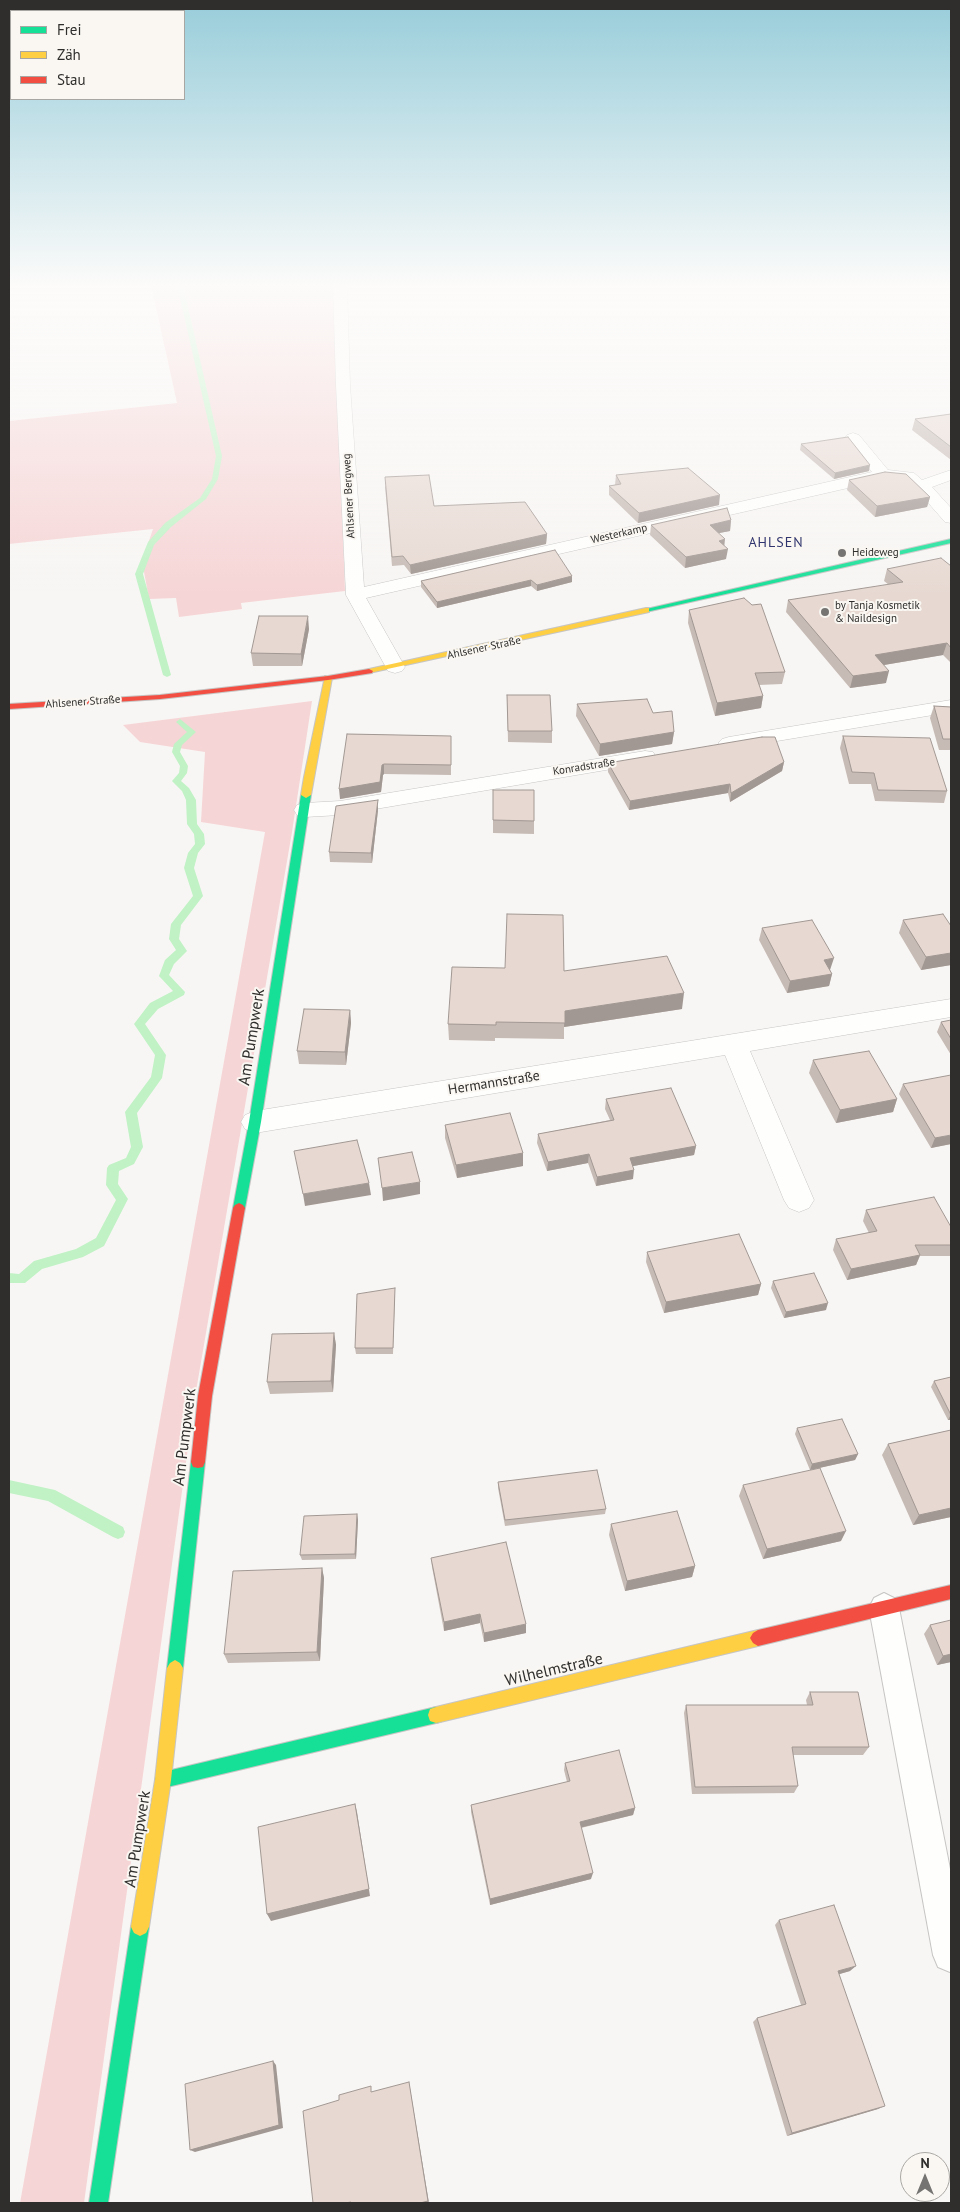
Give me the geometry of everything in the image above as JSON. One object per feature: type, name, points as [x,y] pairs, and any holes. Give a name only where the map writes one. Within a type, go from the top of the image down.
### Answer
[{"type":"street","name":"Ahlsener Bergweg","points":[[343,388],[355,595],[395,667]]},
{"type":"street","points":[[853,438],[884,475]]},
{"type":"street","name":"Westerkamp","points":[[355,595],[884,475],[908,477],[920,486],[951,518]]},
{"type":"street","points":[[920,486],[951,475]]},
{"type":"street","name":"Ahlsener Straße","points":[[9,707],[160,697],[328,678],[395,667],[951,542]]},
{"type":"street","name":"Am Pumpwerk","points":[[98,2203],[163,1780],[205,1396],[255,1122],[306,810],[308,777],[328,678]]},
{"type":"street","points":[[705,747],[951,706]]},
{"type":"street","name":"Konradstraße","points":[[306,810],[340,808],[665,754]]},
{"type":"street","name":"Hermannstraße","points":[[255,1122],[951,1008]]},
{"type":"street","points":[[734,1045],[799,1200]]},
{"type":"street","name":"Wilhelmstraße","points":[[163,1780],[951,1592]]},
{"type":"lane","points":[[884,1608],[950,1955]]},
{"type":"shaded area","points":[[174,388],[338,388],[345,591],[241,603],[242,609],[179,617],[176,598],[149,599],[142,561],[153,529],[9,544],[9,421],[177,403]]},
{"type":"shaded area","points":[[312,701],[292,832],[195,1397],[84,2203],[20,2203],[265,832],[201,822],[205,752],[140,742],[123,725]]},
{"type":"building","points":[[951,414],[951,447],[915,419]]},
{"type":"building","points":[[848,437],[870,465],[835,473],[801,444]]},
{"type":"building","points":[[688,468],[720,495],[639,513],[609,486],[621,484],[616,475]]},
{"type":"building","points":[[885,472],[906,474],[930,497],[877,506],[849,480]]},
{"type":"building","points":[[429,475],[434,506],[525,502],[547,534],[410,565],[403,556],[392,557],[385,477]]},
{"type":"building","points":[[727,508],[731,520],[710,525],[725,539],[719,541],[728,549],[686,557],[651,525]]},
{"type":"building","points":[[555,550],[572,576],[537,585],[531,580],[437,602],[421,581]]},
{"type":"building","points":[[941,558],[951,566],[951,648],[947,643],[875,655],[889,671],[853,676],[788,600],[903,582],[887,569]]},
{"type":"building","points":[[744,598],[752,605],[761,604],[785,672],[755,673],[763,696],[717,703],[689,610]]},
{"type":"building","points":[[259,616],[308,616],[301,654],[251,653]]},
{"type":"building","points":[[507,695],[550,695],[552,731],[508,731]]},
{"type":"building","points":[[647,699],[653,713],[672,711],[674,732],[600,744],[577,704]]},
{"type":"building","points":[[934,706],[951,707],[951,739],[943,739]]},
{"type":"building","points":[[347,734],[451,736],[451,765],[384,764],[382,765],[380,782],[339,789]]},
{"type":"building","points":[[843,736],[930,738],[947,791],[878,790],[874,773],[852,772]]},
{"type":"building","points":[[762,737],[775,737],[784,762],[731,793],[730,784],[630,801],[608,763]]},
{"type":"building","points":[[493,790],[534,790],[534,821],[493,820]]},
{"type":"building","points":[[378,800],[371,853],[329,852],[336,806]]},
{"type":"building","points":[[507,914],[563,915],[564,971],[667,956],[684,993],[565,1011],[565,1023],[496,1022],[496,1025],[448,1024],[452,967],[505,968]]},
{"type":"building","points":[[943,914],[951,926],[951,953],[926,957],[903,920]]},
{"type":"building","points":[[812,920],[834,958],[824,960],[832,974],[790,981],[762,928]]},
{"type":"building","points":[[304,1009],[350,1010],[345,1052],[297,1051]]},
{"type":"building","points":[[951,1020],[951,1039],[941,1022]]},
{"type":"building","points":[[869,1051],[897,1099],[840,1110],[813,1060]]},
{"type":"building","points":[[951,1075],[951,1135],[935,1138],[903,1084]]},
{"type":"building","points":[[671,1088],[696,1146],[630,1158],[634,1170],[597,1177],[589,1154],[548,1162],[538,1134],[614,1120],[606,1099]]},
{"type":"building","points":[[510,1113],[523,1153],[456,1165],[445,1125]]},
{"type":"building","points":[[357,1140],[369,1183],[303,1194],[294,1151]]},
{"type":"building","points":[[412,1152],[420,1182],[382,1188],[378,1158]]},
{"type":"building","points":[[934,1197],[951,1227],[951,1245],[915,1245],[920,1255],[851,1269],[836,1239],[877,1231],[866,1210]]},
{"type":"building","points":[[739,1234],[761,1284],[666,1302],[647,1252]]},
{"type":"building","points":[[814,1273],[828,1303],[786,1312],[773,1281]]},
{"type":"building","points":[[395,1288],[393,1348],[355,1348],[357,1294]]},
{"type":"building","points":[[334,1333],[331,1381],[267,1382],[272,1334]]},
{"type":"building","points":[[951,1377],[951,1415],[934,1381]]},
{"type":"building","points":[[842,1419],[858,1454],[812,1464],[797,1428]]},
{"type":"building","points":[[951,1430],[951,1508],[919,1515],[888,1444]]},
{"type":"building","points":[[820,1468],[846,1531],[767,1549],[743,1485]]},
{"type":"building","points":[[597,1470],[606,1509],[505,1520],[498,1482]]},
{"type":"building","points":[[677,1511],[695,1566],[627,1581],[611,1524]]},
{"type":"building","points":[[357,1514],[355,1554],[300,1555],[304,1516]]},
{"type":"building","points":[[506,1542],[526,1624],[484,1633],[480,1614],[444,1622],[431,1558]]},
{"type":"building","points":[[322,1568],[317,1652],[224,1654],[233,1571]]},
{"type":"building","points":[[951,1620],[951,1654],[943,1656],[930,1625]]},
{"type":"building","points":[[810,1692],[858,1692],[869,1747],[792,1747],[798,1786],[695,1787],[686,1705],[813,1705]]},
{"type":"building","points":[[619,1750],[635,1808],[580,1822],[593,1873],[490,1899],[471,1805],[570,1781],[565,1763]]},
{"type":"building","points":[[355,1804],[369,1889],[267,1914],[258,1827]]},
{"type":"building","points":[[834,1905],[856,1966],[838,1971],[885,2106],[792,2133],[757,2018],[806,2004],[779,1920]]},
{"type":"building","points":[[273,2061],[279,2125],[190,2150],[185,2084]]},
{"type":"building","points":[[409,2082],[428,2201],[420,2203],[313,2203],[303,2111],[339,2100],[339,2095],[371,2086],[371,2092]]},
{"type":"waterway","points":[[167,675],[139,574],[151,544],[168,525],[203,499],[215,479],[219,456],[204,388]]},
{"type":"waterway","points":[[9,1278],[21,1279],[38,1265],[79,1253],[100,1242],[122,1199],[112,1185],[113,1168],[130,1161],[137,1147],[131,1112],[156,1078],[161,1055],[139,1024],[154,1006],[180,992],[164,976],[169,962],[182,951],[174,939],[176,924],[198,896],[189,868],[193,853],[200,844],[199,834],[192,824],[191,800],[186,790],[176,781],[183,773],[184,766],[176,752],[178,744],[192,732],[180,722]]},
{"type":"waterway","points":[[9,1487],[50,1495],[118,1532]]},
{"type":"traffic: fast","points":[[646,610],[951,541]]},
{"type":"traffic: fast","points":[[239,1208],[255,1122],[306,795]]},
{"type":"traffic: fast","points":[[175,1668],[198,1462]]},
{"type":"traffic: fast","points":[[163,1780],[436,1715]]},
{"type":"traffic: fast","points":[[98,2203],[140,1927]]},
{"type":"traffic: slow","points":[[369,671],[646,610]]},
{"type":"traffic: slow","points":[[306,795],[328,678]]},
{"type":"traffic: slow","points":[[436,1715],[758,1638]]},
{"type":"traffic: slow","points":[[140,1927],[163,1780],[175,1668]]},
{"type":"traffic: jam","points":[[9,707],[160,697],[328,678],[369,671]]},
{"type":"traffic: jam","points":[[198,1462],[205,1396],[239,1208]]},
{"type":"traffic: jam","points":[[758,1638],[951,1592]]},
{"type":"place","name":"Heideweg","points":[[842,553]]},
{"type":"place","name":"by Tanja Kosmetik & Naildesign","points":[[825,612]]},
{"type":"district","name":"AHLSEN","points":[[776,543]]}]
